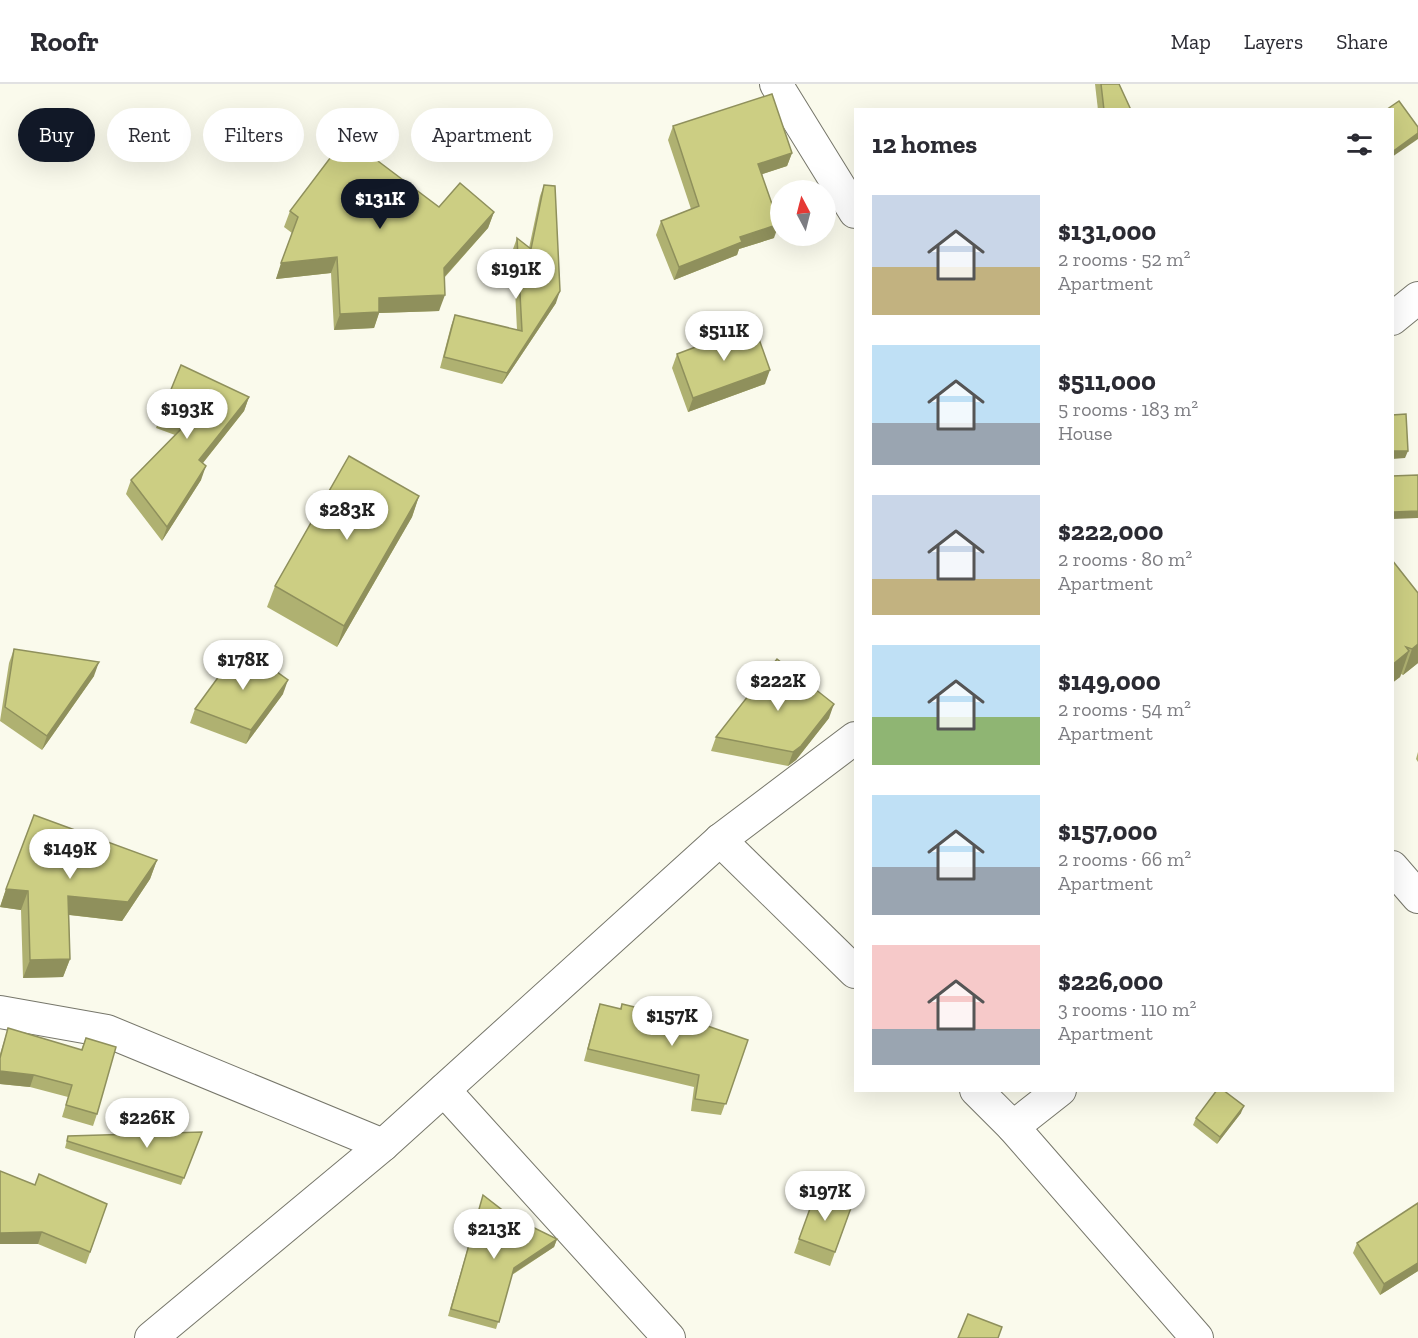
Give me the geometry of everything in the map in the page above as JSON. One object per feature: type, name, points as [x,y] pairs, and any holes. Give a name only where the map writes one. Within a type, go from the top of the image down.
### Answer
[{"type":"street","points":[[776,84],[854,210]]},
{"type":"street","points":[[1394,317],[1418,298]]},
{"type":"street","points":[[151,1338],[382,1145],[720,840],[854,739]]},
{"type":"street","points":[[720,840],[854,971]]},
{"type":"street","points":[[1394,869],[1418,897]]},
{"type":"street","points":[[0,1012],[107,1031],[382,1145]]},
{"type":"street","points":[[444,1090],[669,1338]]},
{"type":"street","points":[[978,1092],[1013,1127],[1197,1338]]},
{"type":"street","points":[[1013,1127],[1057,1092]]},
{"type":"building","points":[[1101,84],[1119,84],[1130,108],[1104,108]]},
{"type":"building","points":[[772,94],[792,153],[758,164],[770,198],[770,227],[740,237],[742,242],[679,267],[661,221],[699,206],[673,126]]},
{"type":"building","points":[[1399,101],[1418,127],[1418,133],[1394,151],[1394,108],[1389,108]]},
{"type":"building","points":[[327,162],[379,162],[439,207],[460,183],[494,212],[444,268],[445,295],[379,298],[379,312],[340,314],[337,257],[281,263],[298,217],[290,211]]},
{"type":"building","points":[[544,185],[555,186],[560,291],[507,373],[444,357],[455,315],[522,331],[517,238],[531,249]]},
{"type":"building","points":[[754,325],[770,370],[693,398],[677,354]]},
{"type":"building","points":[[181,365],[249,397],[199,460],[206,466],[167,527],[131,480],[186,424],[161,414]]},
{"type":"building","points":[[1406,414],[1408,451],[1394,451],[1394,415]]},
{"type":"building","points":[[349,456],[419,496],[344,626],[275,586]]},
{"type":"building","points":[[1418,475],[1418,511],[1394,512],[1394,476]]},
{"type":"building","points":[[1394,563],[1418,593],[1418,644],[1412,649],[1406,647],[1409,651],[1394,663]]},
{"type":"building","points":[[241,646],[288,680],[251,730],[195,709]]},
{"type":"building","points":[[14,649],[99,662],[47,736],[5,707]]},
{"type":"building","points":[[777,659],[834,704],[801,746],[793,752],[716,737]]},
{"type":"building","points":[[34,815],[157,860],[128,902],[68,896],[70,959],[30,960],[28,891],[6,889]]},
{"type":"building","points":[[600,1004],[621,1009],[622,1004],[696,1022],[748,1040],[726,1104],[695,1099],[699,1075],[588,1049]]},
{"type":"building","points":[[8,1028],[82,1050],[86,1038],[116,1047],[97,1114],[66,1105],[72,1085],[34,1075],[0,1071],[0,1058]]},
{"type":"building","points":[[1216,1092],[1226,1092],[1244,1106],[1220,1137],[1196,1118]]},
{"type":"building","points":[[202,1132],[184,1178],[67,1141],[68,1136]]},
{"type":"building","points":[[0,1171],[35,1185],[39,1174],[107,1204],[90,1252],[42,1232],[0,1233]]},
{"type":"building","points":[[816,1192],[852,1205],[835,1252],[799,1239]]},
{"type":"building","points":[[483,1195],[510,1216],[557,1239],[514,1268],[499,1322],[451,1309]]},
{"type":"building","points":[[1418,1203],[1418,1263],[1384,1284],[1357,1243]]},
{"type":"building","points":[[968,1314],[1002,1327],[998,1338],[958,1338]]}]
